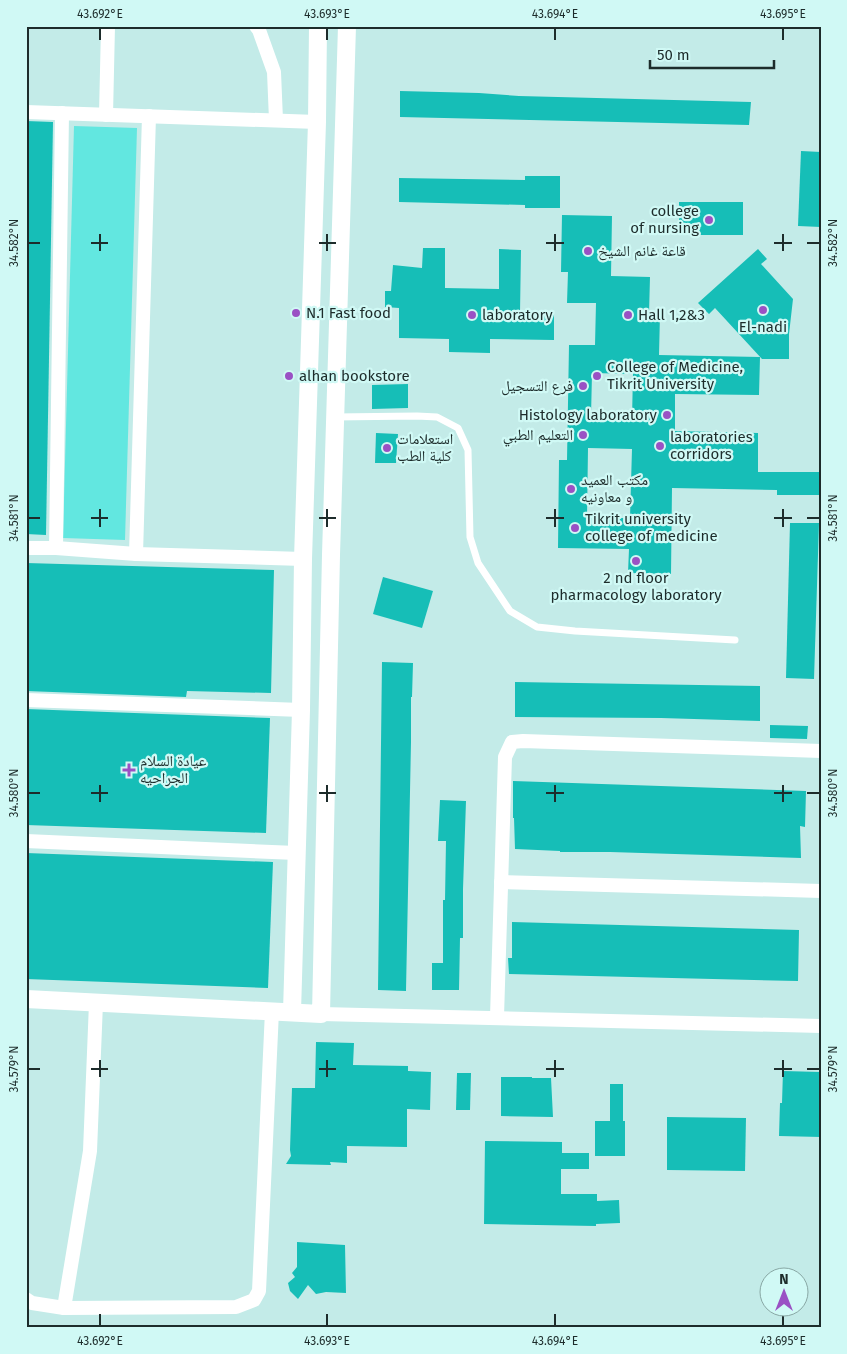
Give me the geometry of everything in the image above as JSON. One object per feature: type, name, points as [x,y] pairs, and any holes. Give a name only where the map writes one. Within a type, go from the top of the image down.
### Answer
[{"type":"street","points":[[106,114],[108,26]]},
{"type":"street","points":[[256,26],[274,72],[276,120]]},
{"type":"street","points":[[292,1012],[317,122],[318,26]]},
{"type":"street","points":[[321,1014],[335,417],[347,26]]},
{"type":"street","points":[[26,112],[317,122]]},
{"type":"street","points":[[56,548],[62,114]]},
{"type":"street","points":[[136,554],[149,116]]},
{"type":"street","points":[[310,336],[338,337]]},
{"type":"street","points":[[26,548],[56,548],[136,554],[304,559]]},
{"type":"street","points":[[26,700],[301,710]]},
{"type":"street","points":[[497,1017],[504,758],[512,742],[533,741],[821,751]]},
{"type":"street","points":[[26,841],[296,853]]},
{"type":"street","points":[[501,882],[821,891]]},
{"type":"street","points":[[26,999],[321,1014],[821,1026]]},
{"type":"street","points":[[64,1308],[90,1151],[96,1002]]},
{"type":"street","points":[[26,1299],[32,1303],[64,1308],[236,1307],[254,1300],[260,1291],[272,1011]]},
{"type":"lane","points":[[335,417],[437,417],[458,428],[468,450],[470,537],[478,563],[510,611],[537,627],[575,631],[736,640]]},
{"type":"shaded area","points":[[74,126],[137,128],[125,540],[63,538]]},
{"type":"building","points":[[400,91],[751,102],[749,125],[400,117]]},
{"type":"building","points":[[26,121],[53,122],[46,535],[26,534]]},
{"type":"building","points":[[801,151],[821,152],[821,227],[798,226]]},
{"type":"building","points":[[525,176],[560,176],[560,208],[525,208],[525,205],[399,202],[399,178],[525,180]]},
{"type":"building","points":[[679,202],[743,202],[743,235],[679,235]]},
{"type":"building","points":[[562,215],[612,216],[611,276],[650,277],[649,314],[660,314],[659,355],[760,357],[759,395],[675,394],[675,431],[758,433],[758,472],[821,472],[821,495],[777,495],[777,490],[672,488],[671,574],[628,573],[629,549],[558,548],[559,460],[567,460],[569,345],[595,345],[596,303],[567,303],[568,272],[561,272]],"holes":[[[592,373],[633,374],[632,418],[591,417]],[[588,448],[632,449],[630,518],[587,518]]]},
{"type":"building","points":[[423,248],[445,248],[445,288],[499,289],[499,249],[521,250],[520,313],[554,313],[554,340],[490,339],[490,353],[449,352],[449,339],[399,338],[399,308],[385,307],[385,291],[391,291],[393,265],[422,268]]},
{"type":"building","points":[[758,249],[767,259],[761,264],[793,299],[789,334],[789,359],[762,359],[715,308],[709,314],[698,303]]},
{"type":"building","points":[[408,384],[408,408],[372,409],[372,385]]},
{"type":"building","points":[[376,433],[398,434],[396,463],[375,463]]},
{"type":"building","points":[[790,523],[819,523],[814,679],[786,678]]},
{"type":"building","points":[[26,563],[274,570],[271,693],[187,691],[186,697],[26,691]]},
{"type":"building","points":[[383,577],[433,591],[422,628],[373,614]]},
{"type":"building","points":[[382,662],[413,663],[406,991],[378,990]]},
{"type":"building","points":[[515,682],[760,686],[760,721],[515,717]]},
{"type":"building","points":[[26,709],[270,718],[266,833],[26,825]]},
{"type":"building","points":[[770,725],[808,726],[807,739],[770,738]]},
{"type":"building","points":[[513,781],[806,791],[805,827],[800,826],[801,858],[560,852],[515,849]]},
{"type":"building","points":[[440,800],[466,801],[463,938],[460,938],[459,990],[432,990],[432,963],[443,963],[443,900],[445,900],[446,841],[438,841]]},
{"type":"building","points":[[26,853],[273,862],[268,988],[26,979]]},
{"type":"building","points":[[512,922],[799,930],[798,981],[509,974],[508,958],[512,958]]},
{"type":"building","points":[[316,1042],[354,1043],[353,1065],[408,1066],[408,1071],[431,1072],[430,1110],[407,1109],[407,1147],[347,1146],[347,1163],[330,1162],[331,1165],[286,1164],[291,1156],[292,1088],[315,1088]]},
{"type":"building","points":[[783,1071],[821,1072],[821,1137],[779,1136]]},
{"type":"building","points":[[457,1073],[471,1073],[470,1110],[456,1110]]},
{"type":"building","points":[[501,1077],[551,1078],[553,1117],[501,1116]]},
{"type":"building","points":[[610,1084],[623,1084],[625,1156],[595,1156],[595,1121],[610,1121]]},
{"type":"building","points":[[667,1117],[746,1118],[745,1171],[667,1170]]},
{"type":"building","points":[[485,1141],[562,1142],[562,1153],[589,1153],[589,1169],[561,1169],[561,1194],[597,1194],[597,1201],[619,1200],[620,1223],[596,1224],[596,1226],[484,1224]]},
{"type":"building","points":[[297,1242],[345,1245],[346,1293],[326,1292],[316,1294],[308,1285],[298,1299],[290,1291],[288,1283],[295,1277],[292,1273],[297,1267]]},
{"type":"place","name":"college of nursing","points":[[709,220]]},
{"type":"place","name":"قاعة غانم الشيخ","points":[[588,251]]},
{"type":"place","name":"El-nadi","points":[[763,310]]},
{"type":"place","name":"N.1 Fast food","points":[[296,313]]},
{"type":"place","name":"laboratory","points":[[472,315]]},
{"type":"place","name":"Hall 1,2&3","points":[[628,315]]},
{"type":"place","name":"alhan bookstore","points":[[289,376]]},
{"type":"place","name":"College of Medicine, Tikrit University","points":[[597,376]]},
{"type":"place","name":"فرع التسجيل","points":[[583,386]]},
{"type":"place","name":"Histology laboratory","points":[[667,415]]},
{"type":"place","name":"التعليم الطبي","points":[[583,435]]},
{"type":"place","name":"laboratories corridors","points":[[660,446]]},
{"type":"place","name":"استعلامات كلية الطب","points":[[387,448]]},
{"type":"place","name":"مكتب العميد و معاونيه","points":[[571,489]]},
{"type":"place","name":"Tikrit university college of medicine","points":[[575,528]]},
{"type":"place","name":"2 nd floor pharmacology laboratory","points":[[636,561]]},
{"type":"place","name":"عيادة السلام الجراحيه","points":[[129,770]]}]
